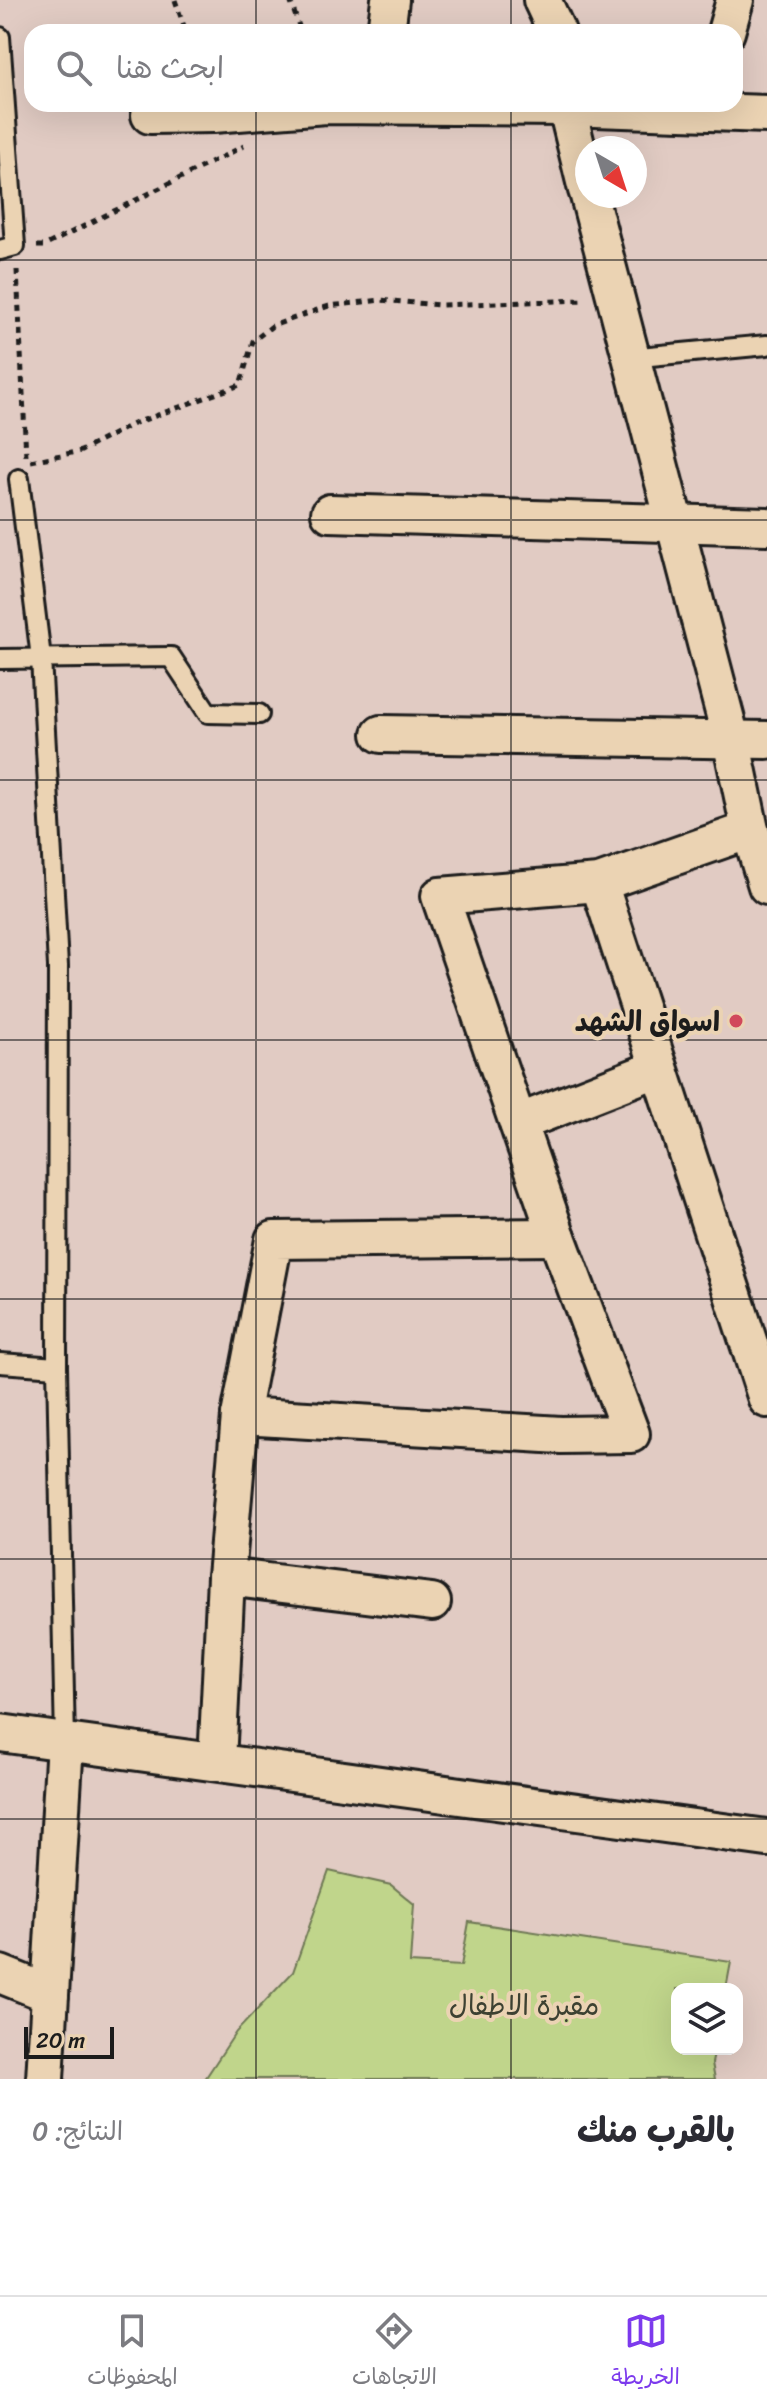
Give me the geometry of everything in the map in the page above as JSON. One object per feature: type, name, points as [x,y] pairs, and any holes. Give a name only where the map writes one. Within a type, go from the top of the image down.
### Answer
[{"type":"street","points":[[387,24],[390,0]]},
{"type":"street","points":[[542,0],[553,24]]},
{"type":"street","points":[[728,24],[735,0]]},
{"type":"street","points":[[150,115],[238,112]]},
{"type":"street","points":[[568,112],[575,141]]},
{"type":"street","points":[[743,112],[767,114]]},
{"type":"street","points":[[592,208],[731,739],[750,830],[767,886]]},
{"type":"street","points":[[330,513],[767,526]]},
{"type":"street","points":[[381,734],[767,740]]},
{"type":"street","points":[[240,1416],[561,1435],[631,1434],[557,1237],[440,896],[599,883],[750,830]]},
{"type":"street","points":[[599,883],[767,1399]]},
{"type":"street","points":[[518,1123],[659,1068]]},
{"type":"street","points":[[217,1762],[226,1577],[240,1416],[274,1240],[557,1237]]},
{"type":"street","points":[[226,1577],[432,1602]]},
{"type":"street","points":[[0,1733],[767,1838]]},
{"type":"street","points":[[45,2079],[65,1742]]},
{"type":"street","points":[[0,1974],[50,1994]]},
{"type":"lane","points":[[0,37],[8,248]]},
{"type":"lane","points":[[629,358],[767,345]]},
{"type":"lane","points":[[19,479],[41,658],[58,966],[57,1367],[65,1742]]},
{"type":"lane","points":[[0,659],[171,657],[208,713],[259,714]]},
{"type":"lane","points":[[0,1363],[57,1367]]},
{"type":"path","points":[[175,0],[183,24]]},
{"type":"path","points":[[290,0],[298,24]]},
{"type":"path","points":[[256,140],[44,246],[8,248],[26,462],[81,451],[133,424],[240,385],[253,341],[272,326],[329,306],[381,300],[439,305],[614,299]]},
{"type":"green space","name":"مقبرة الاطفال","points":[[329,1871],[391,1885],[414,1904],[410,1963],[461,1966],[469,1922],[731,1962],[727,1983],[671,1983],[671,2055],[714,2055],[715,2079],[205,2079],[236,2032],[293,1972]]},
{"type":"place","name":"اسواق الشهد","points":[[736,1021]]}]
